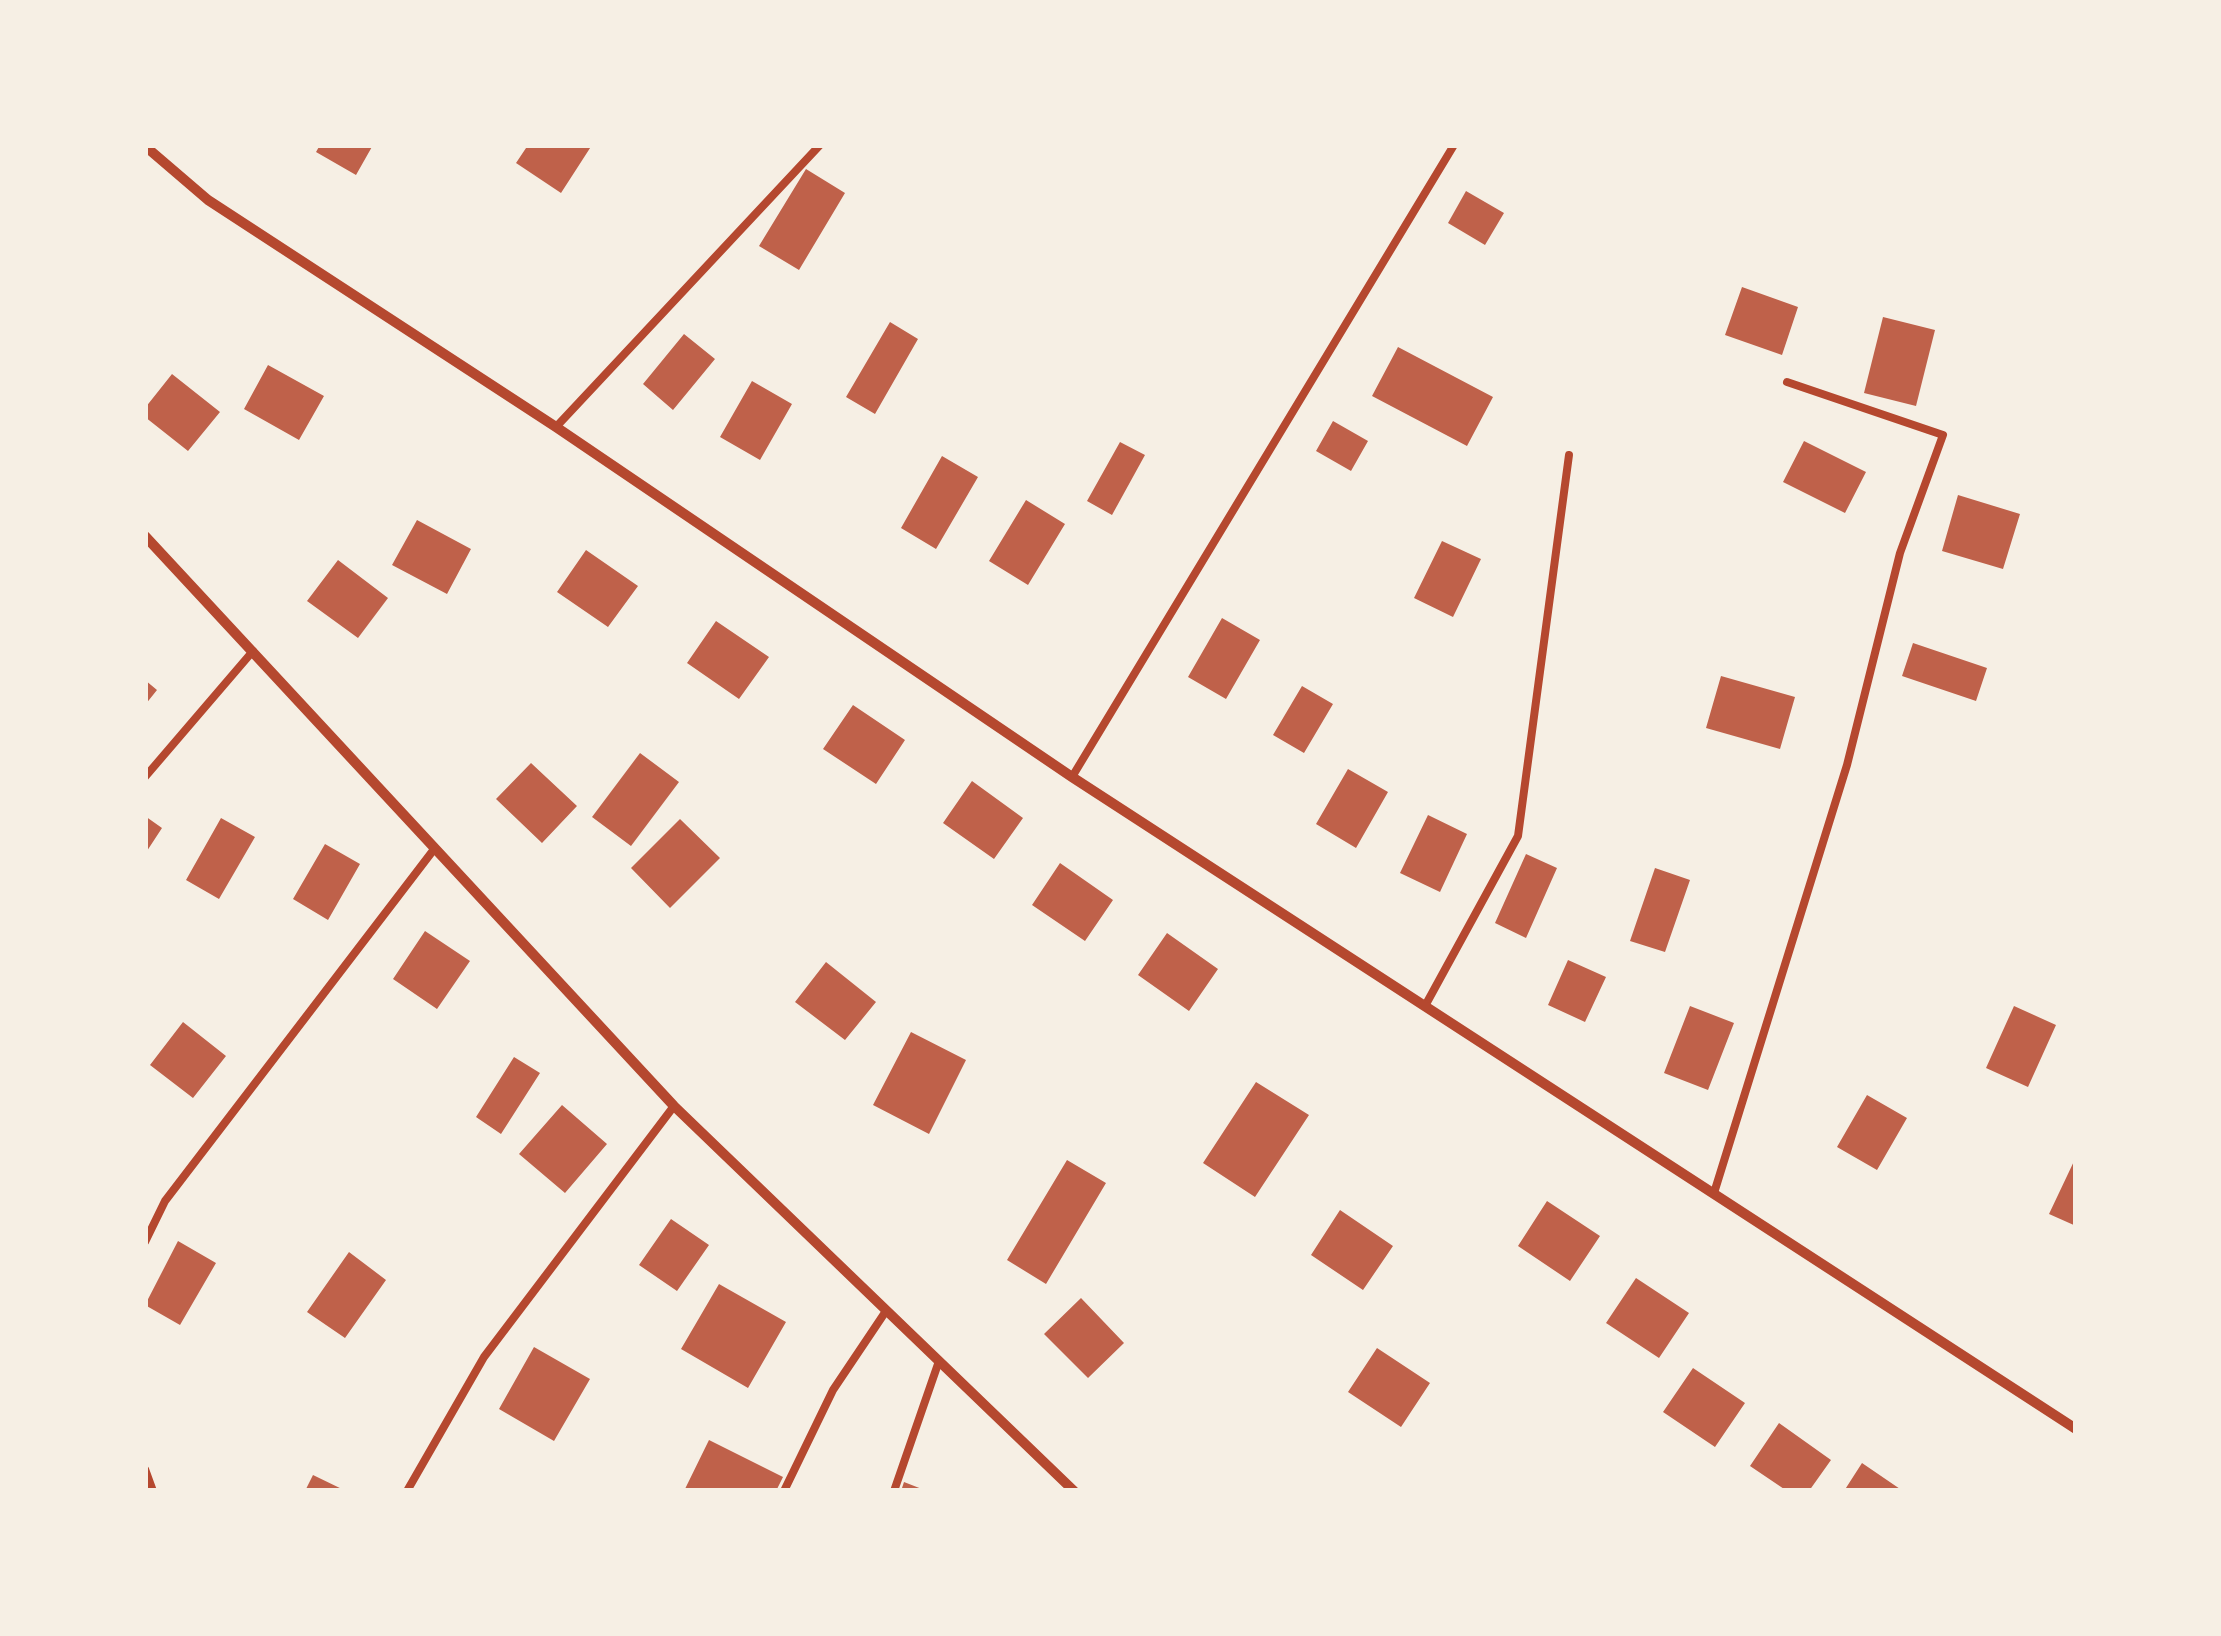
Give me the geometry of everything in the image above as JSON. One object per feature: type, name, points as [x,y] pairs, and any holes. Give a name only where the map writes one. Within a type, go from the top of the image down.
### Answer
[{"type":"street","points":[[145,146],[208,200],[556,427],[1072,777],[2076,1429]]},
{"type":"street","points":[[145,536],[674,1106],[1074,1491]]},
{"type":"lane","points":[[556,427],[820,145]]},
{"type":"lane","points":[[1072,777],[1454,145]]},
{"type":"lane","points":[[1714,1193],[1846,764],[1900,553],[1943,434],[1787,382]]},
{"type":"lane","points":[[1425,1006],[1518,836],[1569,455]]},
{"type":"lane","points":[[145,777],[252,651]]},
{"type":"lane","points":[[145,1242],[165,1201],[435,848]]},
{"type":"lane","points":[[407,1491],[484,1356],[674,1106]]},
{"type":"lane","points":[[784,1491],[833,1390],[886,1310]]},
{"type":"lane","points":[[894,1491],[939,1361]]},
{"type":"lane","points":[[145,1469],[153,1491]]},
{"type":"building","points":[[320,145],[373,145],[356,175],[316,152]]},
{"type":"building","points":[[528,145],[592,145],[561,193],[516,163]]},
{"type":"building","points":[[806,169],[845,193],[799,270],[759,246]]},
{"type":"building","points":[[1466,191],[1504,213],[1485,245],[1448,223]]},
{"type":"building","points":[[1742,287],[1798,307],[1782,355],[1725,335]]},
{"type":"building","points":[[1883,317],[1935,330],[1916,406],[1864,393]]},
{"type":"building","points":[[890,322],[918,339],[875,414],[846,397]]},
{"type":"building","points":[[684,334],[715,359],[673,410],[643,384]]},
{"type":"building","points":[[1398,347],[1493,397],[1467,446],[1372,396]]},
{"type":"building","points":[[268,365],[324,396],[299,440],[244,409]]},
{"type":"building","points":[[172,374],[220,412],[188,451],[145,417],[145,408]]},
{"type":"building","points":[[752,381],[792,404],[760,460],[720,437]]},
{"type":"building","points":[[1333,421],[1368,441],[1351,471],[1316,451]]},
{"type":"building","points":[[1804,441],[1866,472],[1845,513],[1783,482]]},
{"type":"building","points":[[1120,442],[1145,455],[1112,515],[1087,501]]},
{"type":"building","points":[[942,456],[978,477],[936,549],[901,528]]},
{"type":"building","points":[[1958,495],[2020,514],[2003,569],[1942,551]]},
{"type":"building","points":[[1026,500],[1065,524],[1028,585],[989,561]]},
{"type":"building","points":[[417,520],[471,549],[447,594],[392,565]]},
{"type":"building","points":[[1442,541],[1481,559],[1453,617],[1414,598]]},
{"type":"building","points":[[586,550],[638,586],[608,627],[557,592]]},
{"type":"building","points":[[338,560],[388,598],[358,638],[307,601]]},
{"type":"building","points":[[1222,618],[1260,640],[1226,699],[1188,677]]},
{"type":"building","points":[[716,621],[769,657],[739,699],[687,663]]},
{"type":"building","points":[[1913,643],[1987,668],[1976,701],[1902,676]]},
{"type":"building","points":[[1721,676],[1795,697],[1780,749],[1706,728]]},
{"type":"building","points":[[145,680],[157,690],[145,705]]},
{"type":"building","points":[[1302,686],[1333,704],[1304,753],[1273,735]]},
{"type":"building","points":[[853,705],[905,740],[876,784],[823,749]]},
{"type":"building","points":[[640,753],[679,782],[631,846],[592,817]]},
{"type":"building","points":[[531,763],[577,806],[542,843],[496,799]]},
{"type":"building","points":[[1348,769],[1388,792],[1356,848],[1316,824]]},
{"type":"building","points":[[972,781],[1023,818],[994,859],[943,823]]},
{"type":"building","points":[[1428,815],[1467,834],[1440,892],[1400,873]]},
{"type":"building","points":[[145,816],[162,828],[145,854]]},
{"type":"building","points":[[221,818],[255,837],[219,899],[186,880]]},
{"type":"building","points":[[680,819],[720,858],[670,908],[631,868]]},
{"type":"building","points":[[325,844],[360,864],[328,920],[293,899]]},
{"type":"building","points":[[1526,854],[1557,868],[1526,938],[1495,923]]},
{"type":"building","points":[[1060,863],[1113,900],[1085,941],[1032,905]]},
{"type":"building","points":[[1655,868],[1690,880],[1665,952],[1630,941]]},
{"type":"building","points":[[425,931],[470,961],[437,1009],[393,979]]},
{"type":"building","points":[[1167,933],[1218,969],[1189,1011],[1138,975]]},
{"type":"building","points":[[1568,960],[1606,977],[1585,1022],[1548,1005]]},
{"type":"building","points":[[826,962],[876,1002],[845,1040],[795,1002]]},
{"type":"building","points":[[1690,1006],[1734,1023],[1708,1090],[1664,1073]]},
{"type":"building","points":[[2014,1006],[2056,1025],[2028,1087],[1986,1068]]},
{"type":"building","points":[[183,1022],[226,1056],[193,1098],[150,1065]]},
{"type":"building","points":[[911,1032],[966,1060],[929,1134],[873,1105]]},
{"type":"building","points":[[514,1057],[540,1073],[501,1134],[476,1117]]},
{"type":"building","points":[[1256,1082],[1309,1115],[1255,1197],[1203,1163]]},
{"type":"building","points":[[1867,1095],[1907,1118],[1877,1170],[1837,1147]]},
{"type":"building","points":[[562,1105],[607,1144],[565,1193],[519,1154]]},
{"type":"building","points":[[2076,1157],[2076,1226],[2049,1214]]},
{"type":"building","points":[[1067,1160],[1106,1183],[1046,1284],[1007,1260]]},
{"type":"building","points":[[1547,1201],[1600,1236],[1570,1281],[1518,1246]]},
{"type":"building","points":[[1340,1210],[1393,1246],[1363,1290],[1311,1255]]},
{"type":"building","points":[[671,1219],[709,1245],[677,1291],[639,1265]]},
{"type":"building","points":[[178,1241],[216,1263],[180,1325],[145,1305]]},
{"type":"building","points":[[349,1252],[386,1280],[345,1338],[307,1312]]},
{"type":"building","points":[[1636,1278],[1689,1313],[1659,1358],[1606,1323]]},
{"type":"building","points":[[719,1284],[786,1322],[748,1388],[681,1349]]},
{"type":"building","points":[[1081,1298],[1124,1343],[1088,1378],[1044,1334]]},
{"type":"building","points":[[534,1347],[590,1379],[554,1441],[499,1409]]},
{"type":"building","points":[[1377,1348],[1430,1383],[1401,1427],[1348,1392]]},
{"type":"building","points":[[1693,1368],[1745,1403],[1715,1447],[1663,1412]]},
{"type":"building","points":[[1779,1423],[1831,1460],[1809,1491],[1787,1491],[1750,1466]]},
{"type":"building","points":[[709,1440],[783,1477],[776,1491],[684,1491]]},
{"type":"building","points":[[1862,1463],[1903,1491],[1844,1491]]},
{"type":"building","points":[[313,1475],[346,1491],[305,1491]]},
{"type":"building","points":[[904,1482],[927,1491],[901,1491]]}]
